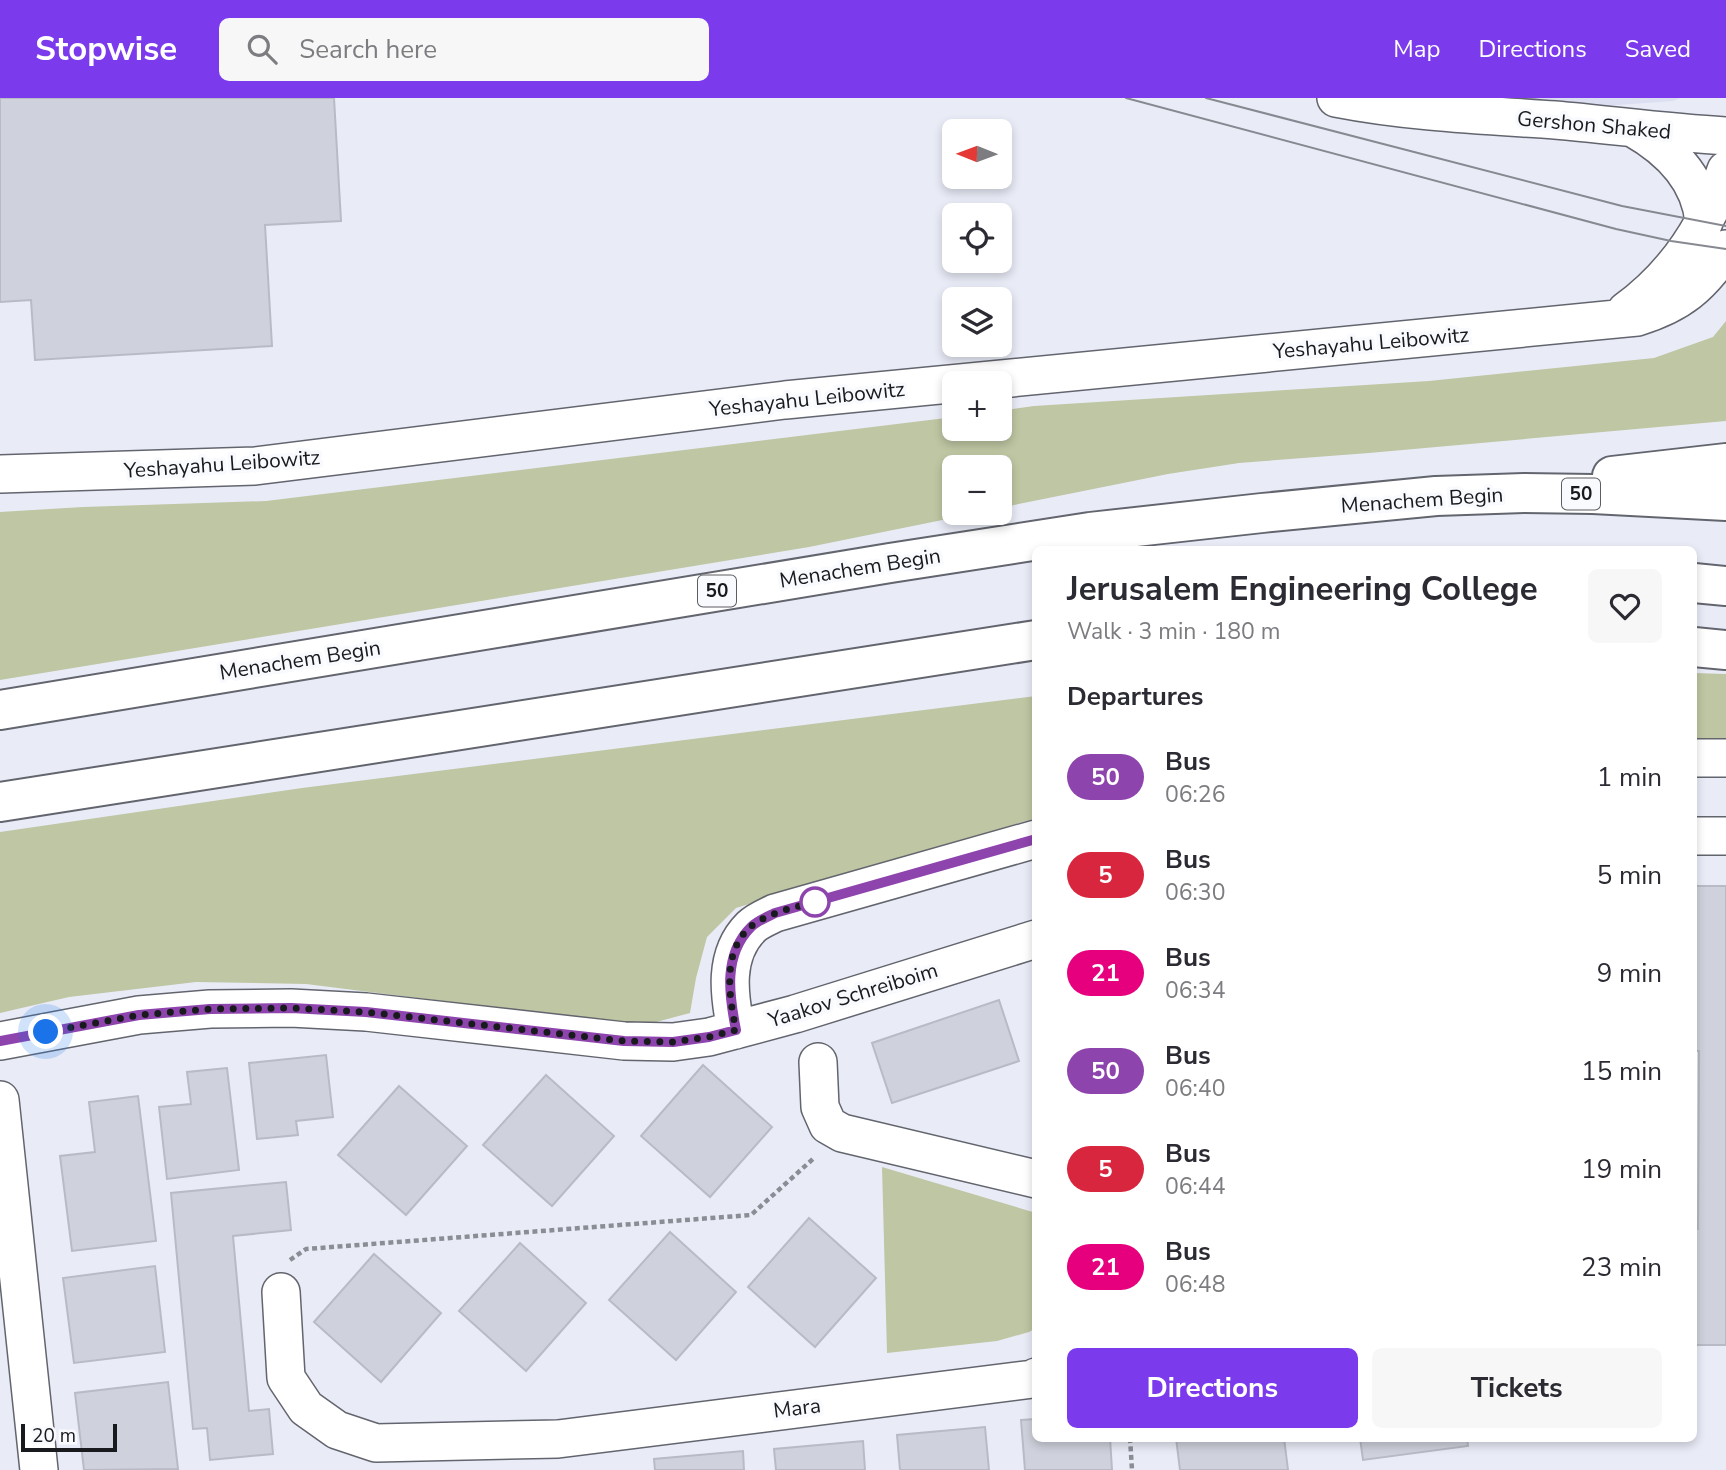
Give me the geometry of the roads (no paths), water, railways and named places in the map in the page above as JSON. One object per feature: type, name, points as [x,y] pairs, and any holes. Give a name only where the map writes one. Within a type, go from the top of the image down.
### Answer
[{"type":"highway","points":[[1436,496],[1726,463]]},
{"type":"highway","name":"Menachem Begin","points":[[0,710],[1090,532],[1436,496],[1593,494],[1726,501]]},
{"type":"highway","points":[[1697,583],[1726,586]]},
{"type":"highway","points":[[0,802],[1026,643]]},
{"type":"highway","points":[[1697,648],[1726,650]]},
{"type":"street","name":"Gershon Shaked","points":[[1336,98],[1396,107],[1726,136]]},
{"type":"street","points":[[1629,126],[1657,143],[1684,169],[1698,193],[1715,236]]},
{"type":"street","name":"Yeshayahu Leibowitz","points":[[0,474],[255,466],[785,400],[1637,317],[1661,310],[1682,297],[1699,284],[1714,267],[1715,236],[1726,170]]},
{"type":"street","points":[[1697,758],[1726,758]]},
{"type":"street","points":[[1697,836],[1726,836]]},
{"type":"street","points":[[736,1030],[729,996],[730,967],[737,944],[752,925],[775,913],[1032,840]]},
{"type":"street","name":"Yaakov Schreiboim","points":[[0,1041],[139,1015],[210,1009],[277,1008],[366,1012],[624,1041],[673,1042],[709,1037],[818,1007],[1032,940]]},
{"type":"street","points":[[818,1062],[820,1107],[828,1125],[842,1133],[1032,1178]]},
{"type":"street","points":[[0,1100],[39,1470]]},
{"type":"street","name":"Mara","points":[[281,1292],[286,1378],[306,1408],[337,1430],[376,1443],[559,1454],[1032,1379]]},
{"type":"tram line","points":[[1126,98],[1616,229],[1726,249]]},
{"type":"tram line","points":[[1206,98],[1622,206],[1726,226]]}]
